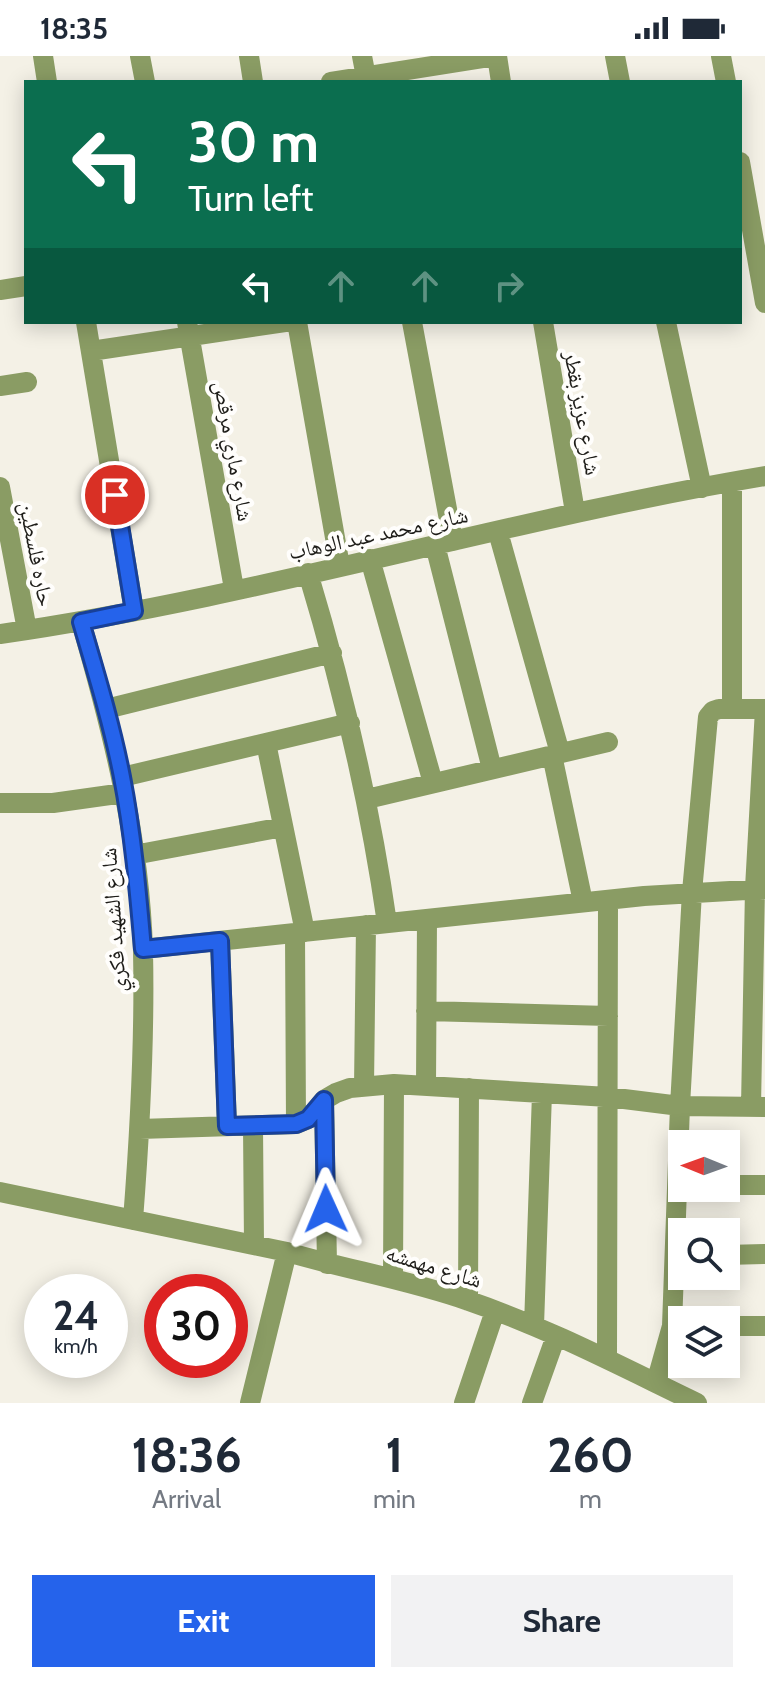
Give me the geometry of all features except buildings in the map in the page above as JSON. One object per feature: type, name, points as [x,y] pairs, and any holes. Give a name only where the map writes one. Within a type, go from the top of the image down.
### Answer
[{"type":"street","points":[[43,56],[47,80]]},
{"type":"street","points":[[140,56],[145,80]]},
{"type":"street","points":[[249,56],[253,80]]},
{"type":"street","points":[[337,80],[365,71],[496,56],[501,80]]},
{"type":"street","points":[[615,56],[620,80]]},
{"type":"street","points":[[721,56],[726,80]]},
{"type":"street","points":[[742,175],[765,303]]},
{"type":"street","points":[[0,290],[24,286]]},
{"type":"street","points":[[86,324],[134,611]]},
{"type":"street","points":[[91,351],[188,329],[257,324]]},
{"type":"street","points":[[297,324],[340,566]]},
{"type":"street","points":[[412,324],[444,543],[492,769]]},
{"type":"street","name":"شارع عزيز بقطر","points":[[543,324],[575,512]]},
{"type":"street","points":[[666,324],[702,488]]},
{"type":"street","name":"شارع ماري مرقص","points":[[188,329],[234,589]]},
{"type":"street","points":[[0,386],[27,382]]},
{"type":"street","name":"شارع محمد عبد الوهاب","points":[[0,634],[81,622],[498,532],[575,512],[765,476]]},
{"type":"street","points":[[732,482],[732,708]]},
{"type":"street","name":"حاره فلسطين","points":[[0,489],[27,630]]},
{"type":"street","points":[[498,532],[556,754],[583,902]]},
{"type":"street","points":[[370,559],[433,783]]},
{"type":"street","points":[[308,573],[350,723],[367,799],[387,923]]},
{"type":"street","name":"شارع الشهيد فكري","points":[[81,622],[106,709],[123,785],[134,855],[143,949],[142,1084],[133,1220]]},
{"type":"street","points":[[106,709],[332,653]]},
{"type":"street","points":[[140,1129],[296,1124],[308,1119],[324,1100],[336,1093],[394,1084],[608,1097],[680,1106],[758,1107],[765,709],[732,708],[713,711],[708,717],[692,892],[680,1106],[680,1130]]},
{"type":"street","points":[[0,803],[53,803],[266,743],[350,723]]},
{"type":"street","points":[[367,799],[608,742]]},
{"type":"street","points":[[266,743],[300,932],[296,1124]]},
{"type":"street","points":[[134,855],[283,827]]},
{"type":"street","points":[[143,949],[583,902],[760,888]]},
{"type":"street","points":[[607,1359],[608,900]]},
{"type":"street","points":[[426,1085],[427,919]]},
{"type":"street","points":[[364,1087],[366,925]]},
{"type":"street","points":[[220,941],[227,1126]]},
{"type":"street","points":[[426,1011],[608,1016]]},
{"type":"street","points":[[393,1277],[394,1084]]},
{"type":"street","points":[[468,1301],[469,1088]]},
{"type":"street","points":[[534,1326],[542,1093]]},
{"type":"street","points":[[324,1100],[327,1264]]},
{"type":"street","points":[[253,1126],[254,1245]]},
{"type":"street","points":[[740,1185],[765,1185]]},
{"type":"street","name":"شارع مهمشه","points":[[0,1192],[393,1277],[534,1326],[697,1403]]},
{"type":"street","points":[[250,1403],[287,1252]]},
{"type":"street","points":[[740,1255],[765,1254]]},
{"type":"street","points":[[464,1403],[495,1311]]},
{"type":"street","points":[[740,1326],[765,1326]]},
{"type":"street","points":[[532,1403],[556,1336]]},
{"type":"street","points":[[656,1383],[668,1350]]},
{"type":"route","points":[[115,495],[134,611],[81,622],[122,777],[134,855],[143,949],[220,941],[227,1126],[296,1124],[308,1119],[324,1100],[326,1209]]}]
